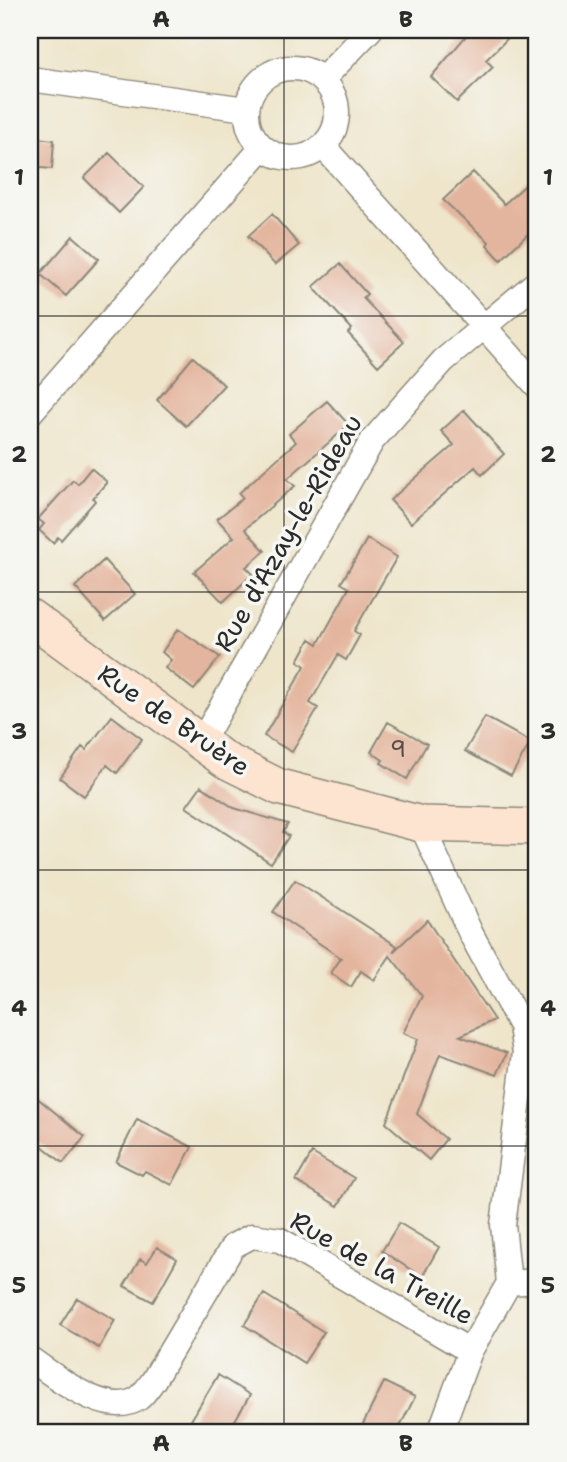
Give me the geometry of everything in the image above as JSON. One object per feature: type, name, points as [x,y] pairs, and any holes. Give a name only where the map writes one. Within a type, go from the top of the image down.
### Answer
[{"type":"street","points":[[323,79],[370,30]]},
{"type":"street","points":[[301,68],[323,79],[337,105],[332,134],[323,146],[309,155],[293,158],[276,156],[262,148],[249,130],[246,108],[255,85],[276,70],[301,68]]},
{"type":"street","points":[[30,79],[246,108]]},
{"type":"street","points":[[323,146],[537,386]]},
{"type":"street","points":[[30,413],[262,148]]},
{"type":"street","name":"Rue d'Azay-le-Rideau","points":[[201,743],[372,441],[419,385],[537,282]]},
{"type":"street","name":"Rue de Bruère","points":[[30,617],[225,760],[279,787],[421,824],[537,827]]},
{"type":"street","points":[[421,824],[442,875],[514,1010],[524,1039],[503,1225],[509,1283],[470,1351],[440,1432]]},
{"type":"street","name":"Rue de la Treille","points":[[30,1359],[90,1398],[114,1405],[138,1399],[153,1381],[233,1246],[253,1236],[280,1240],[470,1351]]},
{"type":"street","points":[[509,1283],[537,1281]]},
{"type":"building","points":[[471,30],[516,30],[486,60],[493,67],[457,102],[431,77]]},
{"type":"building","points":[[30,137],[54,140],[52,169],[30,167]]},
{"type":"building","points":[[109,153],[144,187],[119,213],[84,178]]},
{"type":"building","points":[[473,172],[504,204],[537,175],[537,225],[501,260],[487,245],[489,242],[443,200]]},
{"type":"building","points":[[272,214],[299,245],[275,265],[248,236]]},
{"type":"building","points":[[73,236],[99,259],[66,296],[40,274]]},
{"type":"building","points":[[340,264],[367,294],[363,298],[404,342],[378,366],[348,333],[352,329],[313,287]]},
{"type":"building","points":[[193,357],[224,385],[186,426],[157,400]]},
{"type":"building","points":[[327,401],[349,425],[287,479],[295,486],[245,529],[265,551],[246,567],[253,574],[223,602],[194,572],[234,537],[217,519],[243,498],[239,493],[296,442],[289,434]]},
{"type":"building","points":[[464,410],[504,454],[482,475],[475,467],[411,523],[390,500],[454,445],[441,431]]},
{"type":"building","points":[[91,468],[107,482],[93,498],[95,501],[61,540],[58,537],[53,543],[39,530],[44,524],[38,519],[73,480],[78,484]]},
{"type":"building","points":[[367,539],[397,557],[354,631],[360,635],[346,660],[338,655],[310,703],[318,708],[292,752],[264,736],[305,666],[298,661],[310,639],[318,644],[349,588],[341,583]]},
{"type":"building","points":[[104,560],[135,594],[105,621],[75,587]]},
{"type":"building","points":[[178,629],[220,657],[194,690],[165,668],[171,660],[162,652]]},
{"type":"building","points":[[112,716],[142,739],[117,773],[107,765],[84,796],[60,778],[82,747],[86,750]]},
{"type":"building","points":[[485,717],[531,742],[511,776],[465,751]]},
{"type":"building","points":[[388,722],[427,744],[407,779],[381,763],[383,760],[371,752]]},
{"type":"building","points":[[201,786],[234,808],[288,824],[283,832],[289,836],[271,863],[186,807]]},
{"type":"building","points":[[295,880],[397,946],[393,952],[427,920],[494,1020],[460,1036],[507,1053],[497,1075],[440,1054],[417,1114],[446,1139],[429,1160],[386,1123],[418,1039],[403,1033],[422,996],[390,956],[374,980],[361,971],[351,987],[331,973],[341,958],[273,912]]},
{"type":"building","points":[[30,1092],[85,1137],[63,1163],[30,1136]]},
{"type":"building","points":[[137,1119],[192,1147],[172,1185],[145,1171],[142,1175],[116,1162]]},
{"type":"building","points":[[312,1153],[354,1178],[338,1206],[296,1181]]},
{"type":"building","points":[[399,1223],[439,1247],[422,1277],[382,1251]]},
{"type":"building","points":[[157,1247],[177,1259],[153,1302],[124,1286],[140,1259],[147,1263]]},
{"type":"building","points":[[264,1294],[324,1332],[304,1363],[244,1325]]},
{"type":"building","points":[[77,1298],[115,1320],[99,1348],[60,1325]]},
{"type":"building","points":[[218,1375],[250,1395],[228,1432],[207,1432],[190,1422]]},
{"type":"building","points":[[384,1382],[415,1397],[397,1432],[359,1432]]}]
